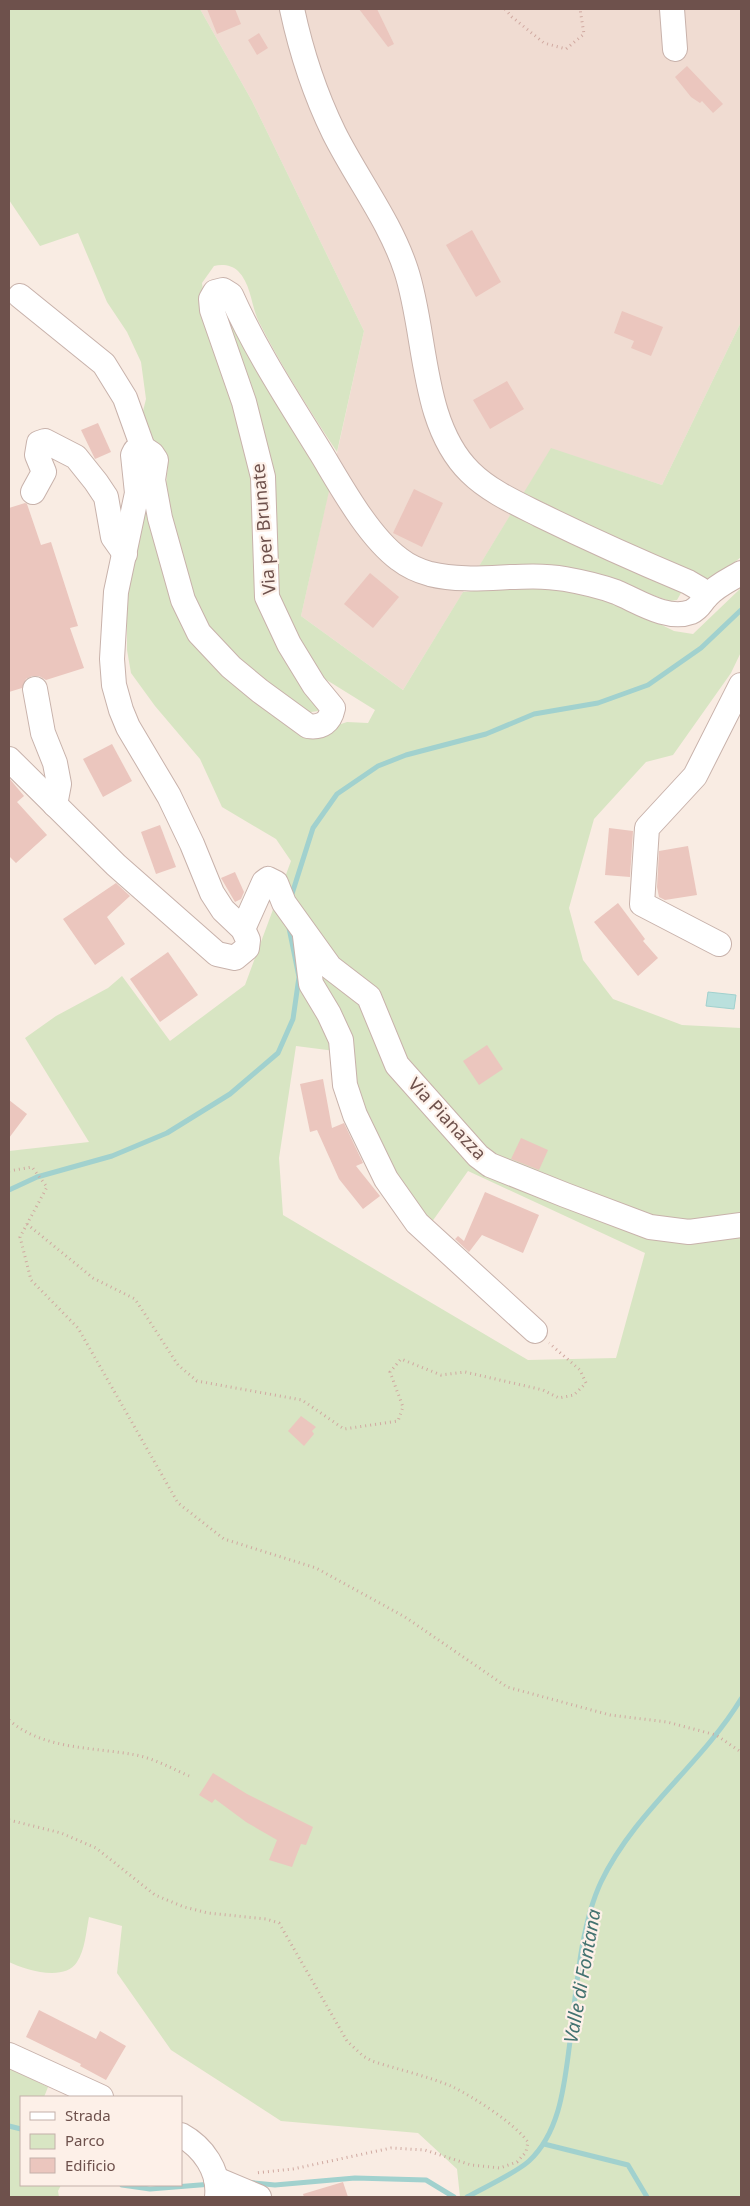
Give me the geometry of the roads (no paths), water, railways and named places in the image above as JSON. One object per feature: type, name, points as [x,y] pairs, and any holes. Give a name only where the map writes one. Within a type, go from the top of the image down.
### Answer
[{"type":"street","points":[[292,9],[301,47],[334,133],[388,228],[406,270],[436,414],[451,448],[470,472],[508,499],[571,530],[688,582],[700,589],[706,597],[724,582],[741,574]]},
{"type":"street","points":[[672,9],[675,49]]},
{"type":"street","name":"Via per Brunate","points":[[143,448],[152,454],[156,460],[153,480],[160,518],[183,600],[199,633],[238,673],[308,726],[316,727],[325,723],[331,716],[334,708],[309,676],[289,644],[267,597],[263,477],[244,402],[212,310],[211,299],[215,292],[223,290],[231,295],[265,362],[354,507],[398,559],[430,574],[462,579],[535,575],[565,579],[615,592],[667,613],[681,614],[692,612],[701,606],[706,597]]},
{"type":"street","points":[[9,759],[116,865],[217,954],[234,958],[247,948],[248,940],[243,929],[224,910],[212,893],[192,844],[169,796],[128,727],[120,710],[114,685],[112,659],[116,592],[137,493],[133,455],[135,450],[143,448],[125,398],[104,364],[20,296]]},
{"type":"street","points":[[33,492],[44,472],[37,455],[38,443],[45,441],[76,458],[96,482],[106,498],[113,537],[124,554]]},
{"type":"street","points":[[719,944],[642,904],[647,828],[695,776],[741,685]]},
{"type":"street","points":[[35,689],[43,734],[55,763],[59,784],[55,805]]},
{"type":"street","name":"Via Pianazza","points":[[243,929],[264,882],[268,879],[276,883],[294,920],[311,984],[329,1014],[341,1040],[345,1085],[355,1115],[386,1178],[417,1224],[535,1331]]},
{"type":"street","name":"Via Pianazza","points":[[294,920],[330,967],[369,997],[397,1065],[478,1156],[490,1164],[565,1196],[650,1227],[688,1232],[741,1225]]},
{"type":"street","points":[[9,2055],[99,2096]]},
{"type":"street","points":[[182,2135],[203,2152],[211,2164],[218,2186],[246,2190],[259,2197]]},
{"type":"water","points":[[708,992],[736,995],[734,1009],[706,1006]]},
{"type":"waterway","points":[[291,897],[313,828],[337,794],[378,766],[406,755],[486,734],[534,714],[598,703],[648,685],[701,648],[741,610]]},
{"type":"waterway","points":[[9,1190],[37,1177],[112,1156],[167,1133],[230,1094],[278,1053],[293,1019],[299,977],[288,923]]},
{"type":"waterway","name":"Valle di Fontana","points":[[467,2197],[523,2166],[539,2150],[547,2137],[554,2124],[562,2094],[583,1942],[601,1882],[615,1856],[632,1833],[725,1723],[741,1699]]},
{"type":"waterway","name":"Valle di Fontana","points":[[9,2126],[20,2129]]},
{"type":"waterway","points":[[544,2144],[628,2165],[647,2197]]},
{"type":"waterway","name":"Valle di Fontana","points":[[245,2182],[275,2185],[355,2178],[426,2180],[454,2197]]},
{"type":"waterway","name":"Valle di Fontana","points":[[129,2186],[150,2189],[212,2184]]}]
